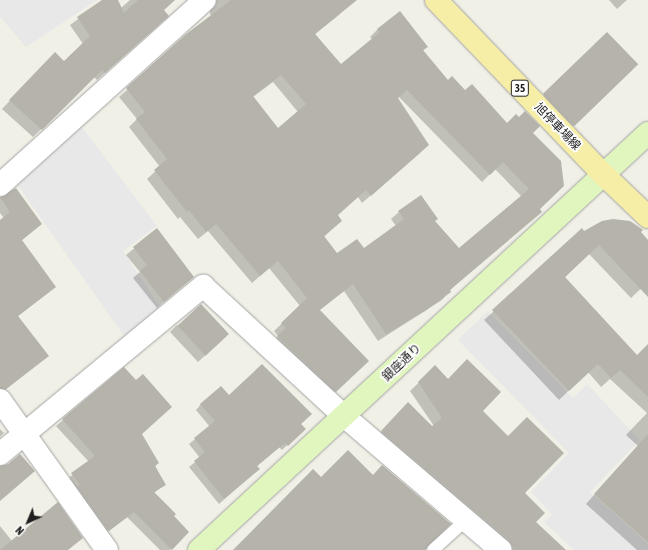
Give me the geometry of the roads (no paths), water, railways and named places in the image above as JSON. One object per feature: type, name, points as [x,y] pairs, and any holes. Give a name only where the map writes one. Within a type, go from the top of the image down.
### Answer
[{"type":"main road","name":"旭停車場線","points":[[436,0],[604,175],[648,217]]},
{"type":"street","points":[[0,184],[205,0]]},
{"type":"street","name":"銀座通り","points":[[199,550],[648,133]]},
{"type":"street","points":[[0,454],[203,286],[344,416],[501,550]]},
{"type":"street","points":[[0,400],[107,550]]},
{"type":"lane","points":[[433,550],[466,520]]}]
